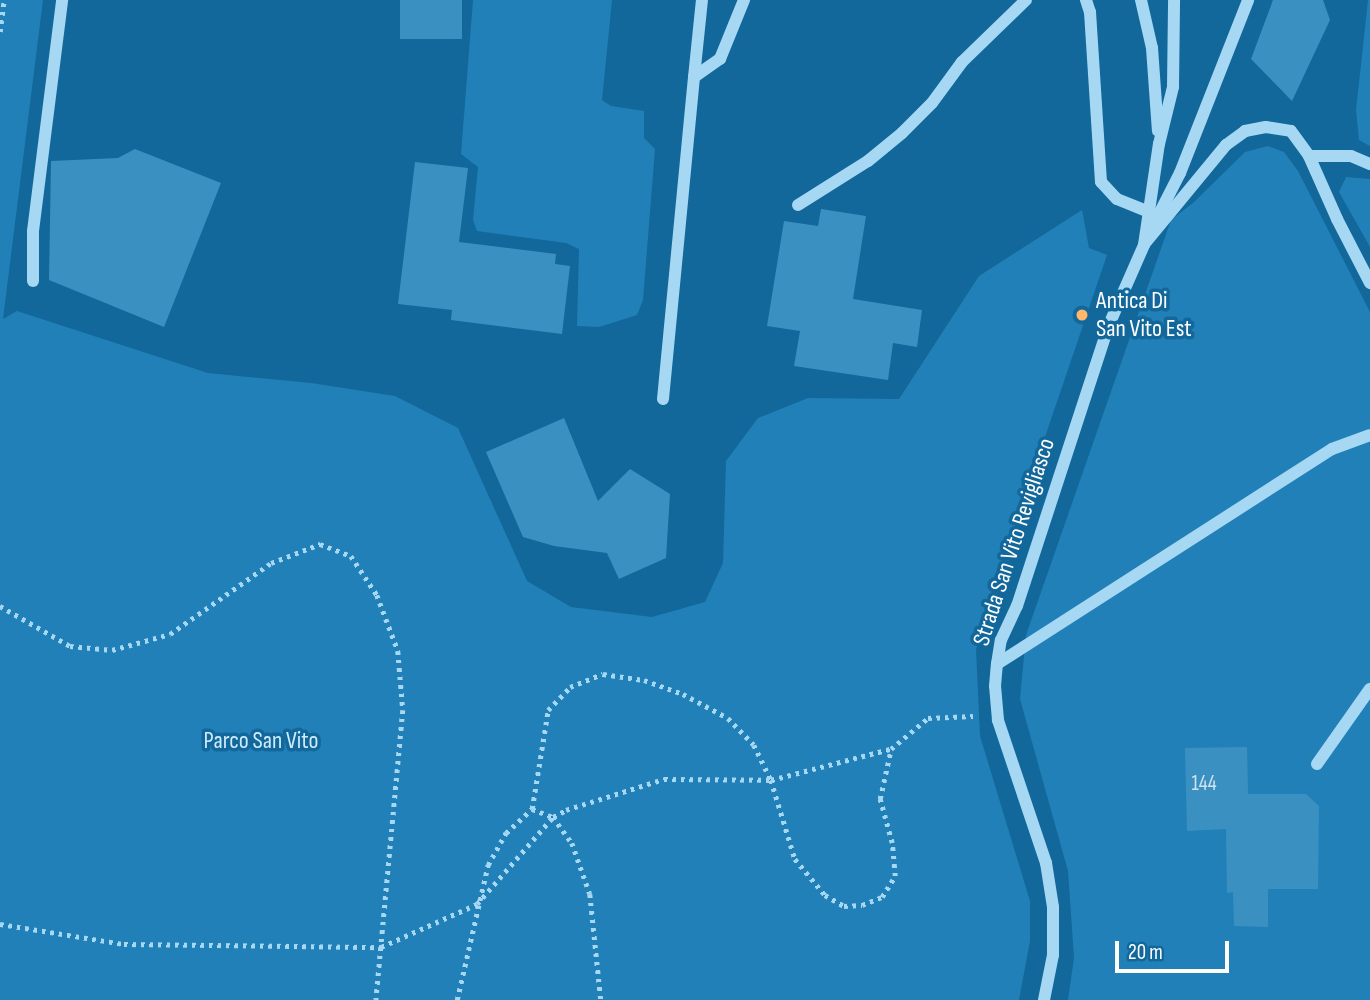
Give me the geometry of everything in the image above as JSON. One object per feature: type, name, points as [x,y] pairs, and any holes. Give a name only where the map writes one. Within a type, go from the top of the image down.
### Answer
[{"type":"street","points":[[33,281],[35,218],[62,0]]},
{"type":"street","points":[[663,399],[702,0]]},
{"type":"street","points":[[694,77],[720,59],[744,0]]},
{"type":"street","points":[[798,205],[868,161],[902,134],[932,103],[962,62],[1027,0]]},
{"type":"street","points":[[1086,0],[1090,12],[1101,182],[1117,198],[1150,212]]},
{"type":"street","name":"Strada San Vito Revigliasco","points":[[1141,0],[1152,48],[1159,144]]},
{"type":"street","name":"Strada San Vito Revigliasco","points":[[1044,1000],[1054,956],[1054,907],[1046,863],[998,720],[995,686],[997,664],[1001,640],[1017,606],[1099,352],[1144,244],[1159,144],[1173,87],[1174,0]]},
{"type":"street","points":[[1144,244],[1180,173],[1248,0]]},
{"type":"street","points":[[1144,244],[1226,145],[1245,131],[1266,127],[1291,131],[1310,156],[1337,219],[1370,284]]},
{"type":"street","points":[[1310,156],[1351,156],[1370,164]]},
{"type":"street","points":[[997,664],[1332,449],[1370,435]]},
{"type":"street","points":[[1317,764],[1370,689]]},
{"type":"path","points":[[0,32],[4,0]]},
{"type":"path","points":[[0,606],[70,646],[112,650],[170,634],[271,563],[320,544],[351,556],[377,595],[398,651],[403,710],[376,1000]]},
{"type":"path","points":[[457,1000],[488,865],[506,833],[532,808],[548,710],[570,687],[603,674],[644,680],[683,694],[728,718],[754,745],[771,780],[795,859],[825,895],[844,906],[862,905],[882,897],[895,876],[892,843],[880,799],[891,749]]},
{"type":"path","points":[[0,925],[124,944],[381,947],[477,904],[553,817],[664,779],[771,780],[891,749],[928,718],[963,715]]},
{"type":"path","points":[[532,808],[553,817],[572,843],[590,894],[601,1000]]},
{"type":"green space","name":"Parco San Vito","points":[[0,0],[43,0],[3,319],[17,311],[208,373],[311,383],[395,396],[458,428],[527,581],[571,607],[652,617],[705,602],[723,563],[726,461],[758,418],[808,398],[899,399],[979,276],[1082,210],[1089,248],[1107,255],[1046,434],[1000,592],[976,649],[980,736],[1030,901],[1030,941],[1019,1000],[0,1000]]},
{"type":"green space","points":[[473,0],[612,0],[602,100],[611,106],[644,111],[644,138],[655,149],[643,300],[637,315],[599,327],[577,326],[579,249],[566,243],[477,231],[473,220],[478,167],[461,154]]},
{"type":"green space","points":[[1368,0],[1370,146],[1359,140],[1356,110]]},
{"type":"green space","points":[[1268,146],[1284,152],[1298,171],[1370,312],[1370,1000],[1068,1000],[1074,958],[1068,871],[1020,699],[1026,635],[1171,220],[1193,203],[1245,152]]},
{"type":"green space","points":[[1346,177],[1370,179],[1370,247],[1339,192]]},
{"type":"building","points":[[400,0],[462,0],[462,39],[400,39]]},
{"type":"building","points":[[1273,0],[1323,0],[1330,20],[1292,101],[1251,59]]},
{"type":"building","points":[[135,149],[221,183],[164,327],[49,280],[51,161],[118,158]]},
{"type":"building","points":[[415,162],[468,168],[459,242],[556,254],[555,264],[570,266],[562,334],[451,320],[452,310],[398,304]]},
{"type":"building","points":[[821,209],[866,216],[853,299],[922,310],[917,347],[893,343],[888,380],[794,366],[800,331],[767,326],[784,221],[818,226]]},
{"type":"building","points":[[564,418],[598,501],[630,469],[670,494],[666,558],[619,579],[607,553],[554,546],[523,537],[486,452]]},
{"type":"building","points":[[1247,747],[1248,794],[1306,794],[1319,806],[1318,889],[1268,889],[1268,927],[1234,926],[1233,892],[1227,893],[1226,829],[1187,831],[1185,748]]},
{"type":"place","name":"Antica Di San Vito Est","points":[[1082,315]]}]
